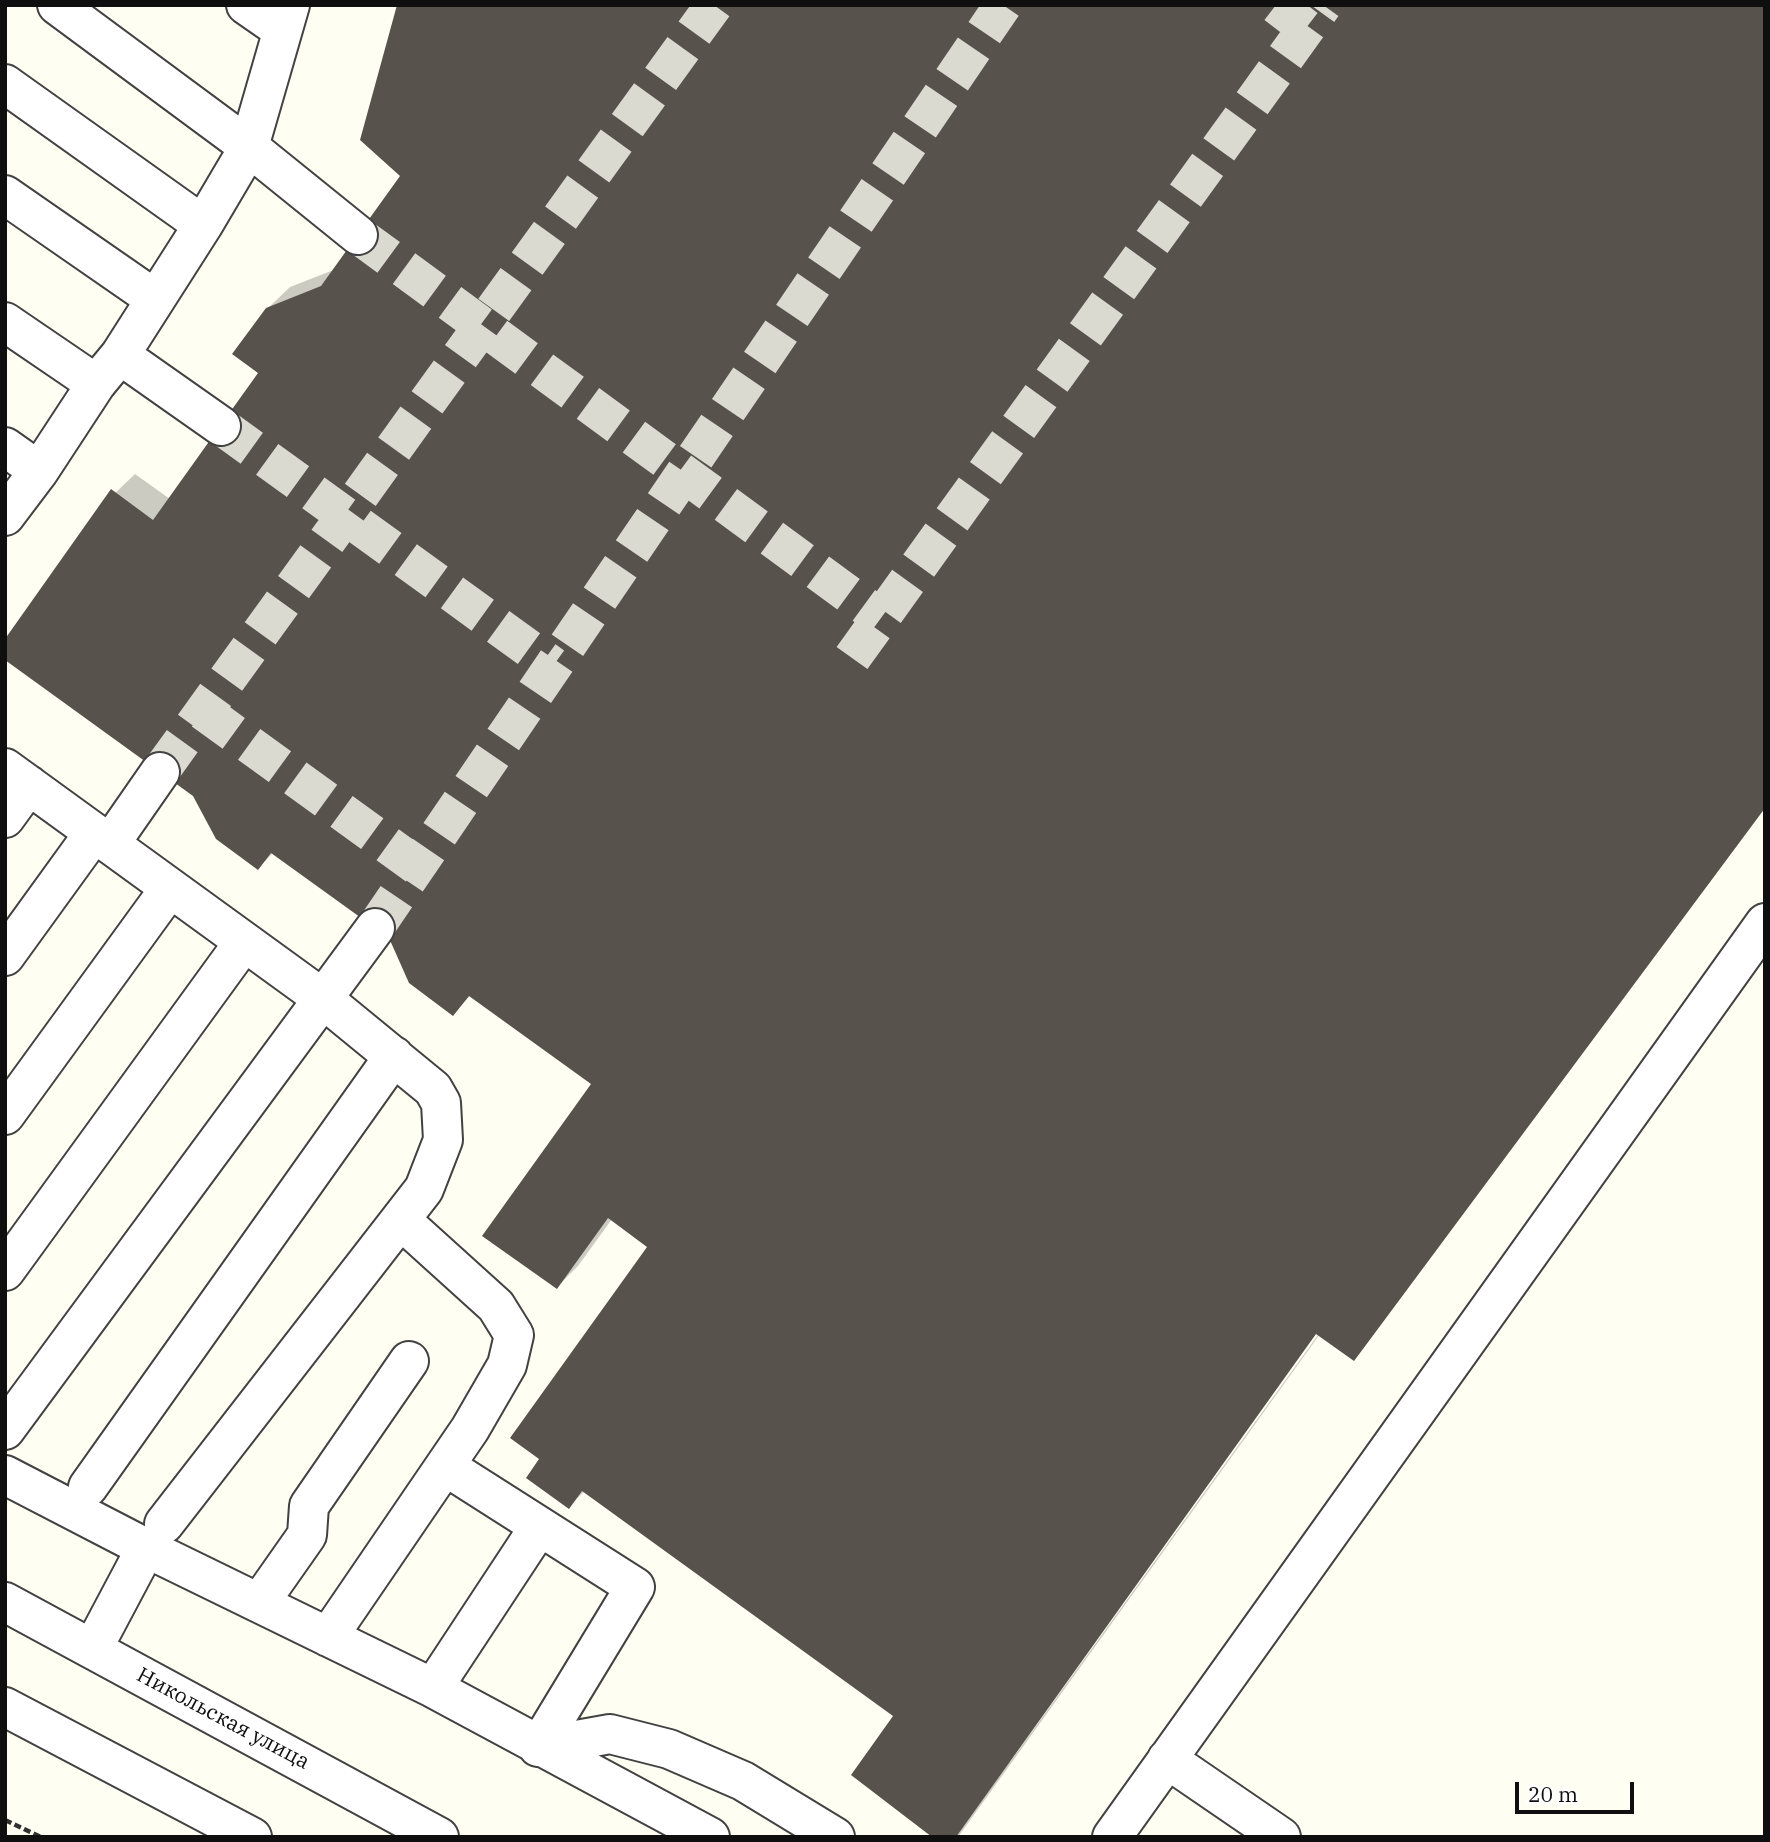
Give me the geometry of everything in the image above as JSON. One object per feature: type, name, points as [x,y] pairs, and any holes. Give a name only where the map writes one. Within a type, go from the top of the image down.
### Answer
[{"type":"street","points":[[57,5],[249,147],[358,235]]},
{"type":"street","points":[[5,516],[39,471],[155,299],[249,147],[286,18],[246,5]]},
{"type":"street","points":[[5,84],[203,225]]},
{"type":"street","points":[[5,195],[155,299]]},
{"type":"street","points":[[5,322],[221,426]]},
{"type":"street","points":[[5,447],[39,471]]},
{"type":"street","points":[[5,956],[160,772]]},
{"type":"street","points":[[5,818],[17,777],[322,998],[433,1089],[441,1103],[443,1140],[424,1189],[402,1222],[155,1536],[93,1648]]},
{"type":"street","points":[[5,1115],[170,888]]},
{"type":"street","points":[[1112,1837],[1765,923]]},
{"type":"street","points":[[5,1430],[375,928]]},
{"type":"street","points":[[5,1271],[244,942]]},
{"type":"street","points":[[88,1487],[394,1056]]},
{"type":"street","points":[[328,1637],[445,1466],[507,1366],[514,1335],[496,1307],[402,1222]]},
{"type":"street","points":[[260,1602],[307,1535],[309,1506],[409,1361]]},
{"type":"street","points":[[445,1466],[635,1587],[538,1747]]},
{"type":"street","points":[[5,1475],[155,1536],[260,1602],[433,1688],[538,1747],[710,1837]]},
{"type":"street","points":[[433,1688],[540,1527]]},
{"type":"street","name":"Никольская улица","points":[[5,1602],[439,1837]]},
{"type":"street","points":[[5,1707],[252,1837]]},
{"type":"street","points":[[538,1747],[610,1734],[669,1749],[743,1781],[835,1837]]},
{"type":"street","points":[[1167,1759],[1281,1837]]},
{"type":"street","points":[[186,1802],[211,1837]]},
{"type":"path","points":[[5,1820],[41,1837]]},
{"type":"building","points":[[397,5],[1765,5],[1765,808],[1354,1361],[1316,1334],[956,1837],[932,1837],[851,1775],[893,1716],[582,1491],[569,1509],[526,1478],[539,1459],[510,1438],[647,1247],[608,1218],[557,1289],[482,1236],[591,1084],[469,996],[453,1016],[409,983],[389,938],[271,853],[258,870],[216,839],[193,796],[5,660],[5,639],[111,489],[153,520],[258,373],[232,354],[266,308],[321,286],[400,176],[360,140]]},
{"type":"tunnel","points":[[160,772],[714,5]]},
{"type":"tunnel","points":[[375,928],[1003,5]]},
{"type":"tunnel","points":[[1276,5],[1306,28]]},
{"type":"tunnel","points":[[852,658],[1323,5]]},
{"type":"tunnel","points":[[358,235],[881,618]]},
{"type":"tunnel","points":[[221,426],[553,666]]},
{"type":"tunnel","points":[[203,711],[417,866]]}]
